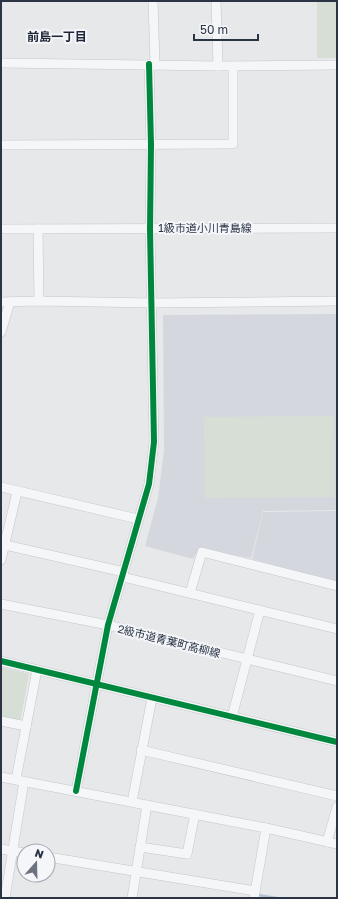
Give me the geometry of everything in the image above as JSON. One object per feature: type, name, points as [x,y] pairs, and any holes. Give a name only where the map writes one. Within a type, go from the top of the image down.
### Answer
[{"type":"street","points":[[76,791],[108,625],[149,484],[154,442],[153,303],[150,229],[153,1]]},
{"type":"street","points":[[216,1],[218,66]]},
{"type":"street","points":[[1,63],[218,66],[337,64]]},
{"type":"street","points":[[1,145],[233,144],[233,66]]},
{"type":"street","name":"1級市道小川青島線","points":[[1,229],[337,228]]},
{"type":"street","points":[[38,229],[39,301]]},
{"type":"street","points":[[1,332],[6,302],[39,301],[153,303],[337,301]]},
{"type":"street","points":[[1,488],[138,519]]},
{"type":"street","points":[[1,560],[3,544],[17,492]]},
{"type":"street","points":[[3,544],[337,629]]},
{"type":"street","points":[[190,592],[202,552],[337,586]]},
{"type":"street","name":"2級市道青葉町高柳線","points":[[1,604],[108,625],[337,681]]},
{"type":"street","points":[[232,717],[260,610]]},
{"type":"street","points":[[1,661],[337,742]]},
{"type":"street","points":[[5,898],[13,851],[26,726],[37,670]]},
{"type":"street","points":[[132,802],[152,698]]},
{"type":"street","points":[[1,721],[26,726]]},
{"type":"street","points":[[142,750],[337,796]]},
{"type":"street","points":[[1,776],[266,828],[337,844]]},
{"type":"street","points":[[132,898],[147,805]]},
{"type":"street","points":[[328,842],[337,807]]},
{"type":"street","points":[[140,847],[187,854],[195,814]]},
{"type":"street","points":[[56,858],[255,895],[266,828]]},
{"type":"street","points":[[1,849],[16,852]]},
{"type":"shaded area","points":[[317,1],[337,1],[337,58],[317,58]]},
{"type":"shaded area","points":[[337,314],[337,510],[263,511],[251,558],[199,549],[193,559],[145,546],[158,498],[164,450],[163,315]]},
{"type":"shaded area","points":[[334,416],[335,497],[205,498],[204,417]]},
{"type":"shaded area","points":[[337,511],[337,582],[252,559],[263,512]]},
{"type":"shaded area","points":[[1,667],[29,674],[20,722],[1,718]]},
{"type":"waterway","points":[[258,895],[276,898]]},
{"type":"cycle path","points":[[76,791],[108,625],[149,484],[154,442],[149,64]]},
{"type":"cycle path","points":[[1,661],[337,742]]},
{"type":"district","name":"前島一丁目","points":[[57,37]]}]
